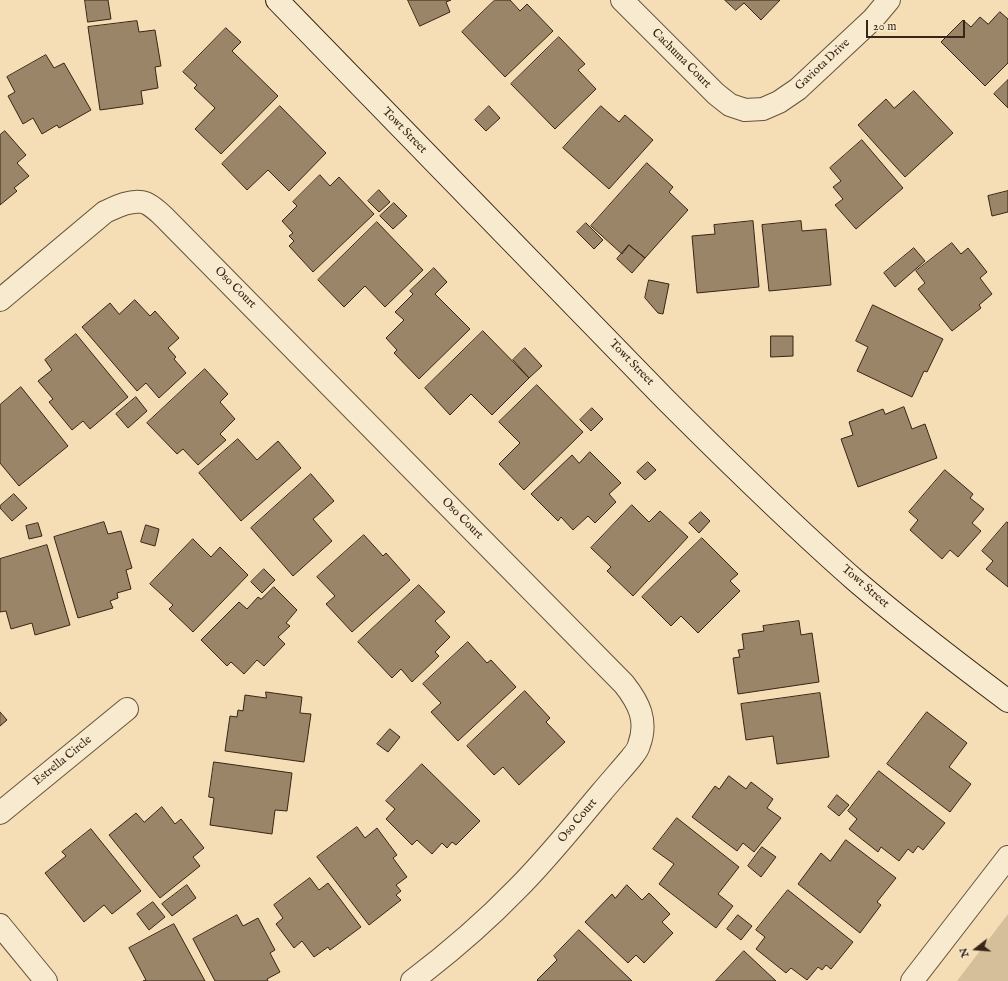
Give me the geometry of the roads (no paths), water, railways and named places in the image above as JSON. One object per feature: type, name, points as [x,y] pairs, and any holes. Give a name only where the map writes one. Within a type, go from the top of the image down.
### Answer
[{"type":"street","name":"Towt Street","points":[[276,0],[718,452],[857,582],[926,640],[1008,701]]},
{"type":"street","name":"Cachuma Court","points":[[622,0],[716,94],[730,105],[745,110]]},
{"type":"street","name":"Gaviota Drive","points":[[745,110],[762,109],[779,102],[798,89],[873,19],[889,0]]},
{"type":"street","name":"Oso Court","points":[[0,300],[105,212],[118,206],[130,203],[143,202],[153,208],[165,218],[624,684],[634,697],[641,712],[643,729],[639,747],[627,763],[518,889],[474,930],[412,981]]},
{"type":"street","name":"Estrella Circle","points":[[0,813],[127,709]]},
{"type":"street","points":[[912,981],[1008,857]]},
{"type":"street","points":[[0,925],[46,981]]}]
